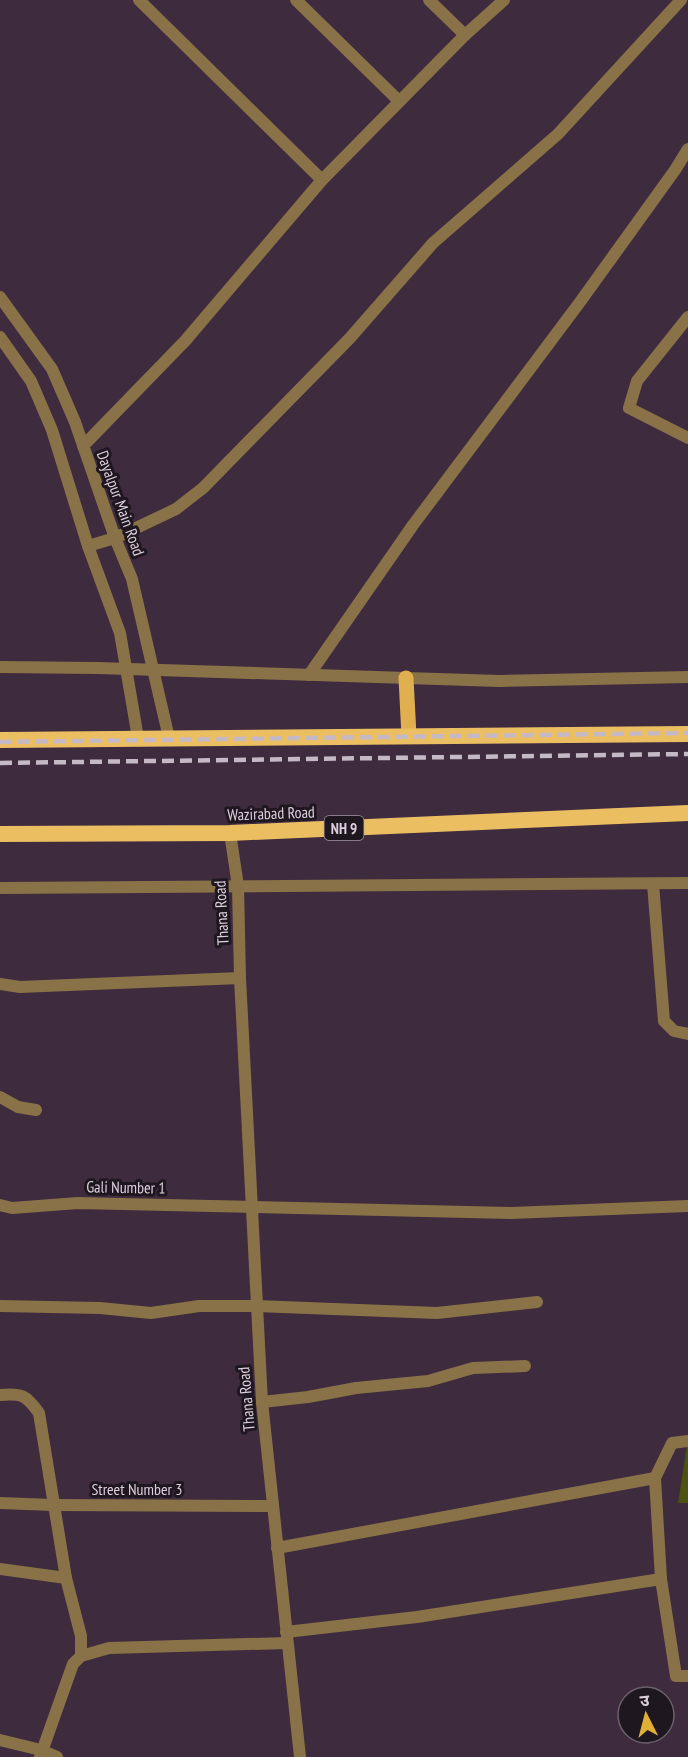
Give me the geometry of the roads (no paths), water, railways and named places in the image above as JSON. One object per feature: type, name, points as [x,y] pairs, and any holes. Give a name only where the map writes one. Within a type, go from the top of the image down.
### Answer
[{"type":"highway","points":[[0,740],[688,734]]},
{"type":"highway","name":"Wazirabad Road","points":[[0,834],[230,833],[688,813]]},
{"type":"main road","points":[[406,678],[409,736]]},
{"type":"street","points":[[139,0],[322,180]]},
{"type":"street","points":[[296,0],[399,101]]},
{"type":"street","points":[[429,0],[465,35]]},
{"type":"street","points":[[83,446],[185,341],[322,180],[465,35],[504,0]]},
{"type":"street","points":[[88,546],[115,538],[176,509],[203,488],[350,338],[433,243],[558,134],[681,0]]},
{"type":"street","points":[[309,675],[413,525],[580,302],[688,149]]},
{"type":"street","name":"Dayalpur Main Road","points":[[0,297],[52,369],[83,446],[132,579],[169,738]]},
{"type":"street","points":[[688,317],[637,381],[628,408],[688,438]]},
{"type":"street","points":[[0,337],[31,381],[52,430],[88,546],[120,633],[138,738]]},
{"type":"street","points":[[0,667],[499,681],[688,676]]},
{"type":"street","name":"Thana Road","points":[[230,833],[238,886],[240,978],[262,1402],[300,1757]]},
{"type":"street","points":[[0,888],[688,883]]},
{"type":"street","points":[[653,884],[664,1021],[674,1031],[688,1034]]},
{"type":"street","points":[[0,984],[20,987],[240,978]]},
{"type":"street","points":[[0,1097],[18,1107],[36,1110]]},
{"type":"street","name":"Gali Number 1","points":[[0,1205],[12,1208],[78,1203],[253,1206],[511,1214],[688,1206]]},
{"type":"street","points":[[0,1306],[100,1308],[151,1313],[199,1306],[256,1306],[437,1313],[537,1302]]},
{"type":"street","points":[[262,1402],[308,1397],[356,1388],[428,1381],[473,1368],[525,1366]]},
{"type":"street","points":[[0,1395],[14,1394],[28,1398],[39,1413],[66,1578],[81,1636],[81,1656]]},
{"type":"street","points":[[688,1441],[672,1443],[655,1478],[661,1579],[676,1676],[688,1677]]},
{"type":"street","points":[[277,1548],[655,1478]]},
{"type":"street","name":"Street Number 3","points":[[0,1503],[273,1506]]},
{"type":"street","points":[[0,1569],[66,1578]]},
{"type":"street","points":[[41,1753],[73,1664],[81,1656],[109,1648],[287,1638],[661,1579]]},
{"type":"street","points":[[0,1740],[57,1757]]},
{"type":"railway","points":[[0,742],[688,733]]},
{"type":"railway","points":[[0,763],[688,754]]}]
